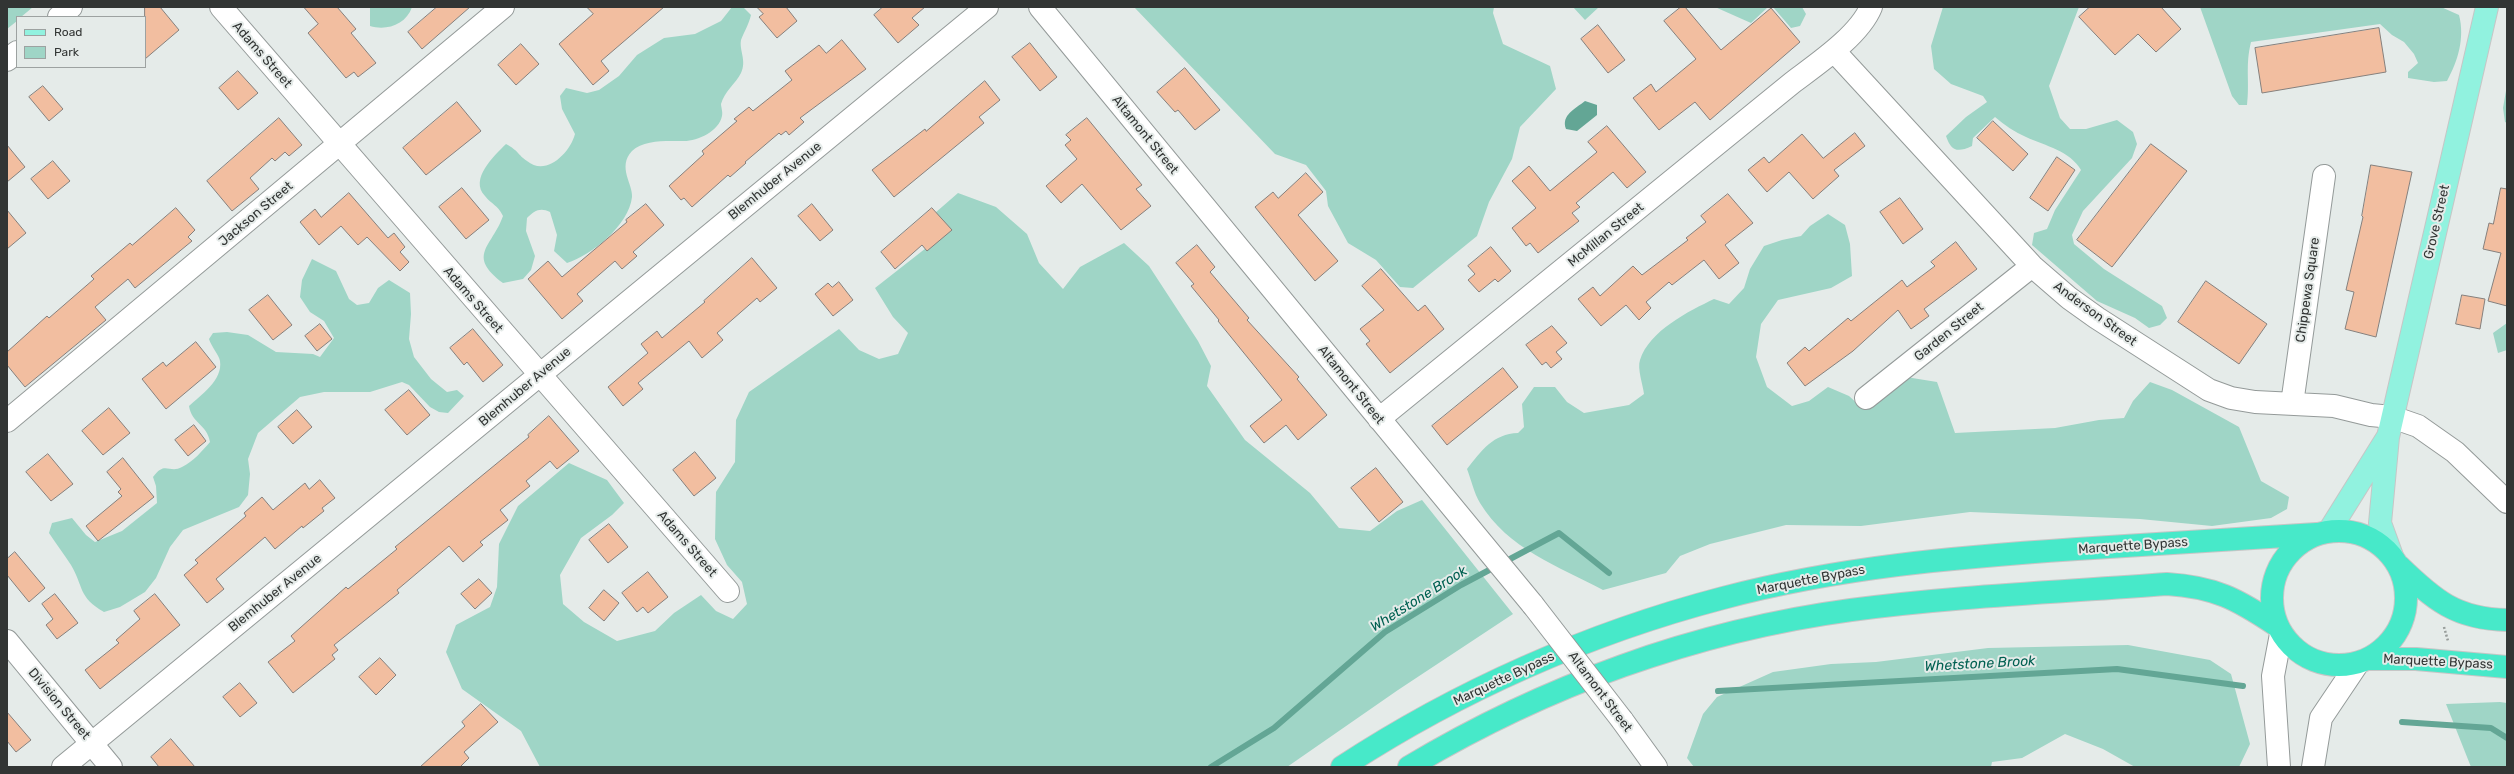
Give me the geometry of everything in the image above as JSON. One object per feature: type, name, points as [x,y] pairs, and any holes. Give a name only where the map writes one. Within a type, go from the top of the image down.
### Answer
[{"type":"highway","points":[[2278,629],[2274,590],[2279,574],[2299,546],[2323,533],[2362,534],[2377,542],[2429,594],[2451,609],[2478,617],[2507,620]]},
{"type":"highway","name":"Marquette Bypass","points":[[1342,767],[1436,710],[1510,676],[1608,636],[1724,597],[1838,574],[1953,558],[2323,533]]},
{"type":"highway","points":[[1409,767],[1444,746],[1507,714],[1642,658],[1733,632],[1850,610],[2167,584],[2190,585],[2226,595],[2278,629],[2302,656],[2319,663],[2364,661],[2386,645],[2403,617],[2406,599],[2405,584],[2395,560]]},
{"type":"highway","name":"Marquette Bypass","points":[[2364,661],[2416,659],[2507,667]]},
{"type":"main road","name":"Grove Street","points":[[2395,560],[2380,523],[2390,427],[2487,7]]},
{"type":"main road","name":"Grove Street","points":[[2323,533],[2390,427]]},
{"type":"street","points":[[59,16],[70,7]]},
{"type":"street","name":"Adams Street","points":[[221,7],[539,376],[728,591]]},
{"type":"street","name":"Jackson Street","points":[[7,421],[503,7]]},
{"type":"street","name":"Blemhuber Avenue","points":[[63,767],[987,7]]},
{"type":"street","name":"Altamont Street","points":[[1040,7],[1532,605],[1622,720],[1656,767]]},
{"type":"street","name":"McMillan Street","points":[[1378,419],[1792,82],[1834,51],[1867,15],[1871,7]]},
{"type":"street","name":"Anderson Street","points":[[1834,51],[2032,266],[2091,314],[2209,390],[2231,398],[2255,402],[2334,406],[2371,415],[2390,427],[2424,430],[2455,452],[2507,502]]},
{"type":"street","points":[[7,60],[16,53]]},
{"type":"street","name":"Chippewa Square","points":[[2292,404],[2324,176]]},
{"type":"street","name":"Garden Street","points":[[1866,398],[2032,266]]},
{"type":"street","points":[[2278,629],[2273,676],[2279,767]]},
{"type":"street","name":"Division Street","points":[[7,642],[111,767]]},
{"type":"street","points":[[2313,767],[2322,718],[2364,661]]},
{"type":"path","points":[[2442,621],[2449,638],[2448,644]]},
{"type":"green space","points":[[7,7],[33,7],[22,16],[16,16],[16,22],[7,29]]},
{"type":"green space","points":[[370,7],[412,7],[405,18],[400,22],[389,27],[382,28],[370,26]]},
{"type":"green space","points":[[732,7],[743,7],[751,15],[741,40],[743,69],[739,77],[727,92],[721,104],[722,116],[717,126],[707,134],[690,141],[664,141],[643,144],[632,151],[626,163],[626,169],[632,197],[624,218],[608,238],[577,259],[567,263],[554,251],[557,235],[550,212],[537,210],[532,213],[527,218],[526,231],[535,256],[531,270],[523,279],[503,283],[492,273],[486,265],[484,258],[488,243],[503,216],[499,209],[485,196],[481,189],[481,175],[490,161],[506,144],[534,165],[542,166],[556,161],[568,148],[575,134],[562,109],[560,96],[566,88],[587,93],[599,90],[619,76],[637,55],[664,38],[695,34],[721,21]]},
{"type":"green space","points":[[1134,7],[1494,7],[1493,13],[1503,44],[1550,66],[1556,89],[1520,127],[1512,159],[1489,202],[1477,236],[1413,288],[1400,287],[1376,260],[1348,243],[1328,206],[1326,191],[1306,165],[1275,154]]},
{"type":"green space","points":[[1573,7],[1599,7],[1585,20]]},
{"type":"green space","points":[[1715,7],[1768,7],[1751,23]]},
{"type":"green space","points":[[1773,7],[1802,7],[1806,14],[1800,26],[1791,28]]},
{"type":"green space","points":[[1943,7],[2079,7],[2049,86],[2060,118],[2070,129],[2086,129],[2117,120],[2133,132],[2137,144],[2132,158],[2083,211],[2072,235],[2074,244],[2104,269],[2162,306],[2167,318],[2160,325],[2149,328],[2135,318],[2097,301],[2032,245],[2034,233],[2047,229],[2055,210],[2081,170],[2071,158],[2057,150],[2018,133],[1995,117],[1973,138],[1972,146],[1962,150],[1952,148],[1946,136],[1966,117],[1987,102],[1983,96],[1951,84],[1934,69],[1931,46]]},
{"type":"green space","points":[[2200,7],[2441,7],[2459,15],[2461,24],[2461,41],[2457,57],[2447,81],[2434,82],[2408,78],[2408,72],[2418,63],[2414,54],[2404,42],[2392,35],[2380,24],[2251,42],[2248,59],[2247,105],[2239,105],[2232,96]]},
{"type":"green space","points":[[2507,85],[2507,123],[2505,122],[2503,108]]},
{"type":"green space","points":[[958,193],[996,207],[1027,234],[1039,263],[1063,289],[1080,267],[1124,243],[1149,266],[1198,341],[1211,366],[1207,386],[1245,440],[1310,493],[1339,528],[1370,531],[1397,511],[1422,500],[1513,614],[1398,690],[1287,767],[540,767],[521,731],[462,689],[446,652],[456,625],[490,607],[497,587],[499,544],[518,506],[569,463],[607,480],[624,503],[612,515],[581,538],[560,575],[563,604],[584,622],[617,641],[655,631],[674,613],[701,595],[716,611],[733,619],[747,604],[742,582],[727,565],[715,539],[716,492],[735,462],[736,420],[749,392],[839,329],[859,350],[879,359],[898,354],[908,333],[893,317],[875,288],[935,241],[935,213]]},
{"type":"green space","points":[[1828,214],[1845,225],[1850,244],[1852,276],[1831,288],[1778,300],[1761,324],[1756,357],[1767,387],[1792,406],[1809,401],[1828,387],[1849,396],[1860,406],[1906,377],[1937,382],[1955,433],[2055,428],[2099,420],[2124,418],[2133,401],[2150,382],[2172,390],[2239,427],[2261,481],[2289,497],[2287,509],[2271,518],[2212,526],[2140,519],[1970,512],[1861,526],[1786,525],[1710,544],[1680,556],[1666,573],[1603,590],[1535,555],[1505,533],[1491,519],[1478,499],[1467,469],[1489,444],[1502,436],[1518,433],[1524,427],[1522,404],[1534,387],[1555,387],[1567,402],[1584,413],[1629,405],[1644,394],[1639,363],[1645,350],[1661,331],[1682,316],[1714,299],[1729,304],[1744,288],[1750,269],[1764,246],[1801,236],[1810,226]]},
{"type":"green space","points":[[312,259],[336,271],[349,299],[357,305],[369,303],[378,288],[389,280],[410,293],[411,314],[409,339],[414,357],[431,379],[447,392],[457,390],[464,396],[448,413],[439,412],[430,407],[409,385],[402,382],[370,392],[324,392],[300,397],[258,433],[248,459],[250,474],[248,495],[239,507],[183,530],[170,547],[156,578],[145,592],[120,607],[104,612],[96,607],[86,596],[71,565],[49,533],[52,523],[72,518],[86,535],[95,542],[122,531],[157,503],[156,486],[153,477],[157,472],[164,468],[178,469],[186,465],[198,456],[210,442],[206,431],[193,417],[189,406],[215,381],[220,368],[220,361],[209,339],[213,333],[227,332],[248,335],[276,352],[313,354],[320,357],[334,338],[324,321],[310,312],[300,297],[302,280]]},
{"type":"green space","points":[[2507,323],[2507,350],[2498,353],[2493,333]]},
{"type":"green space","points":[[2128,645],[2210,660],[2231,674],[2250,744],[2239,767],[2135,767],[2103,749],[2065,734],[2022,758],[1992,762],[1991,767],[1694,767],[1687,758],[1703,714],[1717,697],[1773,672],[1831,664],[1876,662],[1988,648]]},
{"type":"green space","points":[[2507,703],[2507,766],[2471,767],[2446,704]]},
{"type":"shaded area","points":[[1585,101],[1597,105],[1597,115],[1577,131],[1566,129],[1565,120],[1567,116]]},
{"type":"building","points":[[145,7],[160,7],[179,30],[146,58],[146,16]]},
{"type":"building","points":[[304,7],[337,7],[356,29],[351,33],[376,63],[358,77],[354,72],[346,78],[308,33],[318,24]]},
{"type":"building","points":[[437,7],[470,7],[422,49],[408,32]]},
{"type":"building","points":[[587,7],[664,7],[601,61],[609,71],[593,85],[559,44],[593,14]]},
{"type":"building","points":[[757,7],[786,7],[797,21],[777,38],[759,17],[763,14]]},
{"type":"building","points":[[883,7],[925,7],[912,18],[919,25],[898,43],[874,15]]},
{"type":"building","points":[[1681,7],[1685,7],[1721,50],[1771,8],[1800,42],[1710,120],[1695,102],[1659,130],[1633,98],[1651,84],[1656,92],[1696,59],[1664,21]]},
{"type":"building","points":[[2090,7],[2161,7],[2181,29],[2156,52],[2138,34],[2115,55],[2079,17]]},
{"type":"building","points":[[1598,25],[1625,60],[1608,73],[1581,39]]},
{"type":"building","points":[[2379,28],[2386,72],[2262,93],[2255,48]]},
{"type":"building","points":[[842,40],[866,69],[800,118],[804,122],[789,135],[786,131],[781,135],[779,133],[730,177],[728,175],[692,207],[684,198],[681,200],[669,186],[704,154],[702,151],[737,121],[734,119],[749,107],[753,111],[792,80],[785,71],[819,45],[826,53]]},
{"type":"building","points":[[1030,43],[1057,77],[1040,91],[1012,57]]},
{"type":"building","points":[[521,44],[539,64],[516,85],[498,65]]},
{"type":"building","points":[[1185,68],[1220,110],[1195,130],[1178,110],[1175,112],[1157,92]]},
{"type":"building","points":[[238,71],[258,93],[238,110],[219,88]]},
{"type":"building","points":[[985,81],[1000,100],[979,117],[984,123],[894,197],[872,170],[925,129],[926,131]]},
{"type":"building","points":[[43,86],[63,109],[49,121],[29,97]]},
{"type":"building","points":[[457,102],[481,131],[426,175],[403,148]]},
{"type":"building","points":[[279,118],[302,145],[289,156],[285,152],[275,161],[272,158],[250,178],[259,189],[232,211],[207,181]]},
{"type":"building","points":[[1087,118],[1142,185],[1136,189],[1151,206],[1121,230],[1082,184],[1061,203],[1046,186],[1077,159],[1065,145],[1071,140],[1066,135]]},
{"type":"building","points":[[1993,121],[2028,154],[2013,171],[1977,138]]},
{"type":"building","points":[[1607,126],[1646,172],[1627,188],[1613,172],[1576,203],[1580,207],[1572,213],[1579,221],[1538,253],[1530,243],[1526,246],[1512,228],[1536,208],[1512,181],[1529,166],[1550,191],[1597,152],[1588,142]]},
{"type":"building","points":[[1855,133],[1865,146],[1834,170],[1839,176],[1813,199],[1789,172],[1767,192],[1748,170],[1764,157],[1769,163],[1802,134],[1823,158]]},
{"type":"building","points":[[2151,144],[2187,171],[2112,267],[2077,240]]},
{"type":"building","points":[[7,145],[25,167],[7,182]]},
{"type":"building","points":[[2057,157],[2075,170],[2048,211],[2030,198]]},
{"type":"building","points":[[53,161],[70,181],[48,199],[31,179]]},
{"type":"building","points":[[2371,165],[2412,172],[2376,337],[2345,329],[2354,292],[2346,290],[2363,217]]},
{"type":"building","points":[[1306,173],[1323,192],[1298,215],[1338,261],[1315,281],[1255,207],[1273,192],[1278,198]]},
{"type":"building","points":[[462,188],[489,220],[466,239],[439,207]]},
{"type":"building","points":[[2501,188],[2507,189],[2507,306],[2488,301],[2501,253],[2483,249],[2489,223],[2493,224]]},
{"type":"building","points":[[349,193],[388,238],[394,233],[405,247],[400,252],[409,262],[400,271],[367,237],[358,245],[341,226],[319,245],[300,222],[315,209],[321,217]]},
{"type":"building","points":[[1728,194],[1753,223],[1725,245],[1739,263],[1719,279],[1704,260],[1672,285],[1669,282],[1646,302],[1651,308],[1639,320],[1626,305],[1601,326],[1578,299],[1593,287],[1600,296],[1633,266],[1642,275],[1688,240],[1686,238],[1706,222],[1701,216]]},
{"type":"building","points":[[1900,198],[1923,229],[1903,244],[1880,212]]},
{"type":"building","points":[[646,204],[664,225],[633,252],[637,256],[622,269],[615,261],[577,294],[583,301],[562,319],[528,279],[548,261],[562,277]]},
{"type":"building","points":[[812,204],[833,230],[820,241],[798,216]]},
{"type":"building","points":[[176,208],[195,230],[188,237],[192,241],[135,288],[128,279],[95,307],[106,320],[25,387],[7,365],[7,352],[47,316],[49,318],[94,279],[91,276],[130,243],[132,245]]},
{"type":"building","points":[[932,208],[952,230],[927,251],[922,245],[895,269],[881,252]]},
{"type":"building","points":[[7,210],[26,233],[7,249]]},
{"type":"building","points":[[1956,242],[1977,269],[1924,309],[1929,316],[1911,329],[1898,310],[1853,351],[1805,386],[1787,363],[1805,347],[1809,351],[1848,318],[1851,321],[1902,280],[1907,287],[1935,266],[1931,262]]},
{"type":"building","points":[[1197,245],[1215,267],[1210,272],[1249,318],[1247,320],[1299,377],[1297,379],[1327,415],[1298,440],[1286,425],[1264,443],[1250,426],[1282,400],[1218,321],[1219,320],[1191,286],[1194,284],[1176,263]]},
{"type":"building","points":[[1491,247],[1511,271],[1498,282],[1495,279],[1479,292],[1468,280],[1475,274],[1468,266]]},
{"type":"building","points":[[752,258],[777,288],[760,302],[757,298],[717,333],[723,340],[702,358],[689,341],[638,383],[643,389],[623,406],[608,387],[648,353],[641,344],[657,331],[662,338],[705,302],[704,301]]},
{"type":"building","points":[[1381,269],[1418,311],[1425,305],[1444,329],[1390,373],[1366,344],[1370,341],[1360,329],[1384,310],[1362,286]]},
{"type":"building","points":[[2206,281],[2267,324],[2239,364],[2178,322]]},
{"type":"building","points":[[839,282],[853,300],[833,316],[815,294],[828,283],[832,287]]},
{"type":"building","points":[[268,295],[292,325],[273,340],[249,310]]},
{"type":"building","points":[[2462,295],[2485,299],[2480,329],[2456,324]]},
{"type":"building","points":[[320,324],[332,339],[317,351],[305,336]]},
{"type":"building","points":[[1552,326],[1567,343],[1556,352],[1562,359],[1551,368],[1546,362],[1542,365],[1526,345]]},
{"type":"building","points":[[473,329],[503,365],[483,382],[467,362],[464,365],[450,348]]},
{"type":"building","points":[[196,342],[216,367],[166,409],[142,379],[163,362],[166,366]]},
{"type":"building","points":[[1503,368],[1518,387],[1447,445],[1432,426]]},
{"type":"building","points":[[409,390],[430,415],[407,435],[385,410]]},
{"type":"building","points":[[109,408],[130,433],[103,455],[82,431]]},
{"type":"building","points":[[297,410],[312,427],[293,444],[278,427]]},
{"type":"building","points":[[549,416],[579,451],[557,469],[550,461],[526,481],[530,486],[500,510],[508,520],[480,542],[483,545],[463,562],[449,546],[397,590],[399,593],[334,645],[338,650],[332,655],[335,659],[293,693],[268,662],[295,641],[291,636],[346,587],[348,589],[397,549],[395,547],[529,437],[528,435]]},
{"type":"building","points":[[194,425],[206,441],[188,456],[175,440]]},
{"type":"building","points":[[695,452],[716,478],[694,496],[673,470]]},
{"type":"building","points":[[48,454],[73,484],[51,501],[26,472]]},
{"type":"building","points":[[123,458],[154,497],[98,541],[86,526],[122,496],[118,492],[121,489],[107,472]]},
{"type":"building","points":[[1376,468],[1403,502],[1379,522],[1351,488]]},
{"type":"building","points":[[320,480],[335,498],[322,508],[324,511],[303,528],[302,526],[275,549],[265,537],[216,579],[224,589],[207,603],[184,575],[198,563],[195,560],[246,516],[244,513],[262,497],[273,510],[305,483],[309,489]]},
{"type":"building","points":[[609,524],[628,547],[608,563],[589,540]]},
{"type":"building","points":[[15,552],[45,588],[29,602],[7,575],[7,559]]},
{"type":"building","points":[[648,572],[668,597],[648,613],[643,607],[637,612],[622,593]]},
{"type":"building","points":[[479,579],[492,593],[475,609],[461,594]]},
{"type":"building","points":[[604,590],[619,603],[604,621],[589,608]]},
{"type":"building","points":[[55,594],[78,623],[57,639],[46,625],[53,619],[42,604]]},
{"type":"building","points":[[155,594],[180,625],[100,689],[85,670],[119,643],[116,640],[140,619],[134,611]]},
{"type":"building","points":[[380,658],[396,675],[376,695],[359,677]]},
{"type":"building","points":[[240,683],[257,703],[240,717],[223,697]]},
{"type":"building","points":[[481,704],[498,722],[464,752],[469,758],[460,767],[420,767],[465,726],[462,722]]},
{"type":"building","points":[[7,712],[31,740],[16,752],[7,741]]},
{"type":"building","points":[[171,739],[195,767],[159,767],[151,757]]},
{"type":"waterway","name":"Whetstone Brook","points":[[1211,767],[1274,728],[1385,632],[1461,585],[1559,533],[1609,573]]},
{"type":"waterway","name":"Whetstone Brook","points":[[1718,691],[2117,669],[2243,686]]},
{"type":"waterway","name":"Whetstone Brook","points":[[2402,722],[2491,728],[2507,738]]}]
